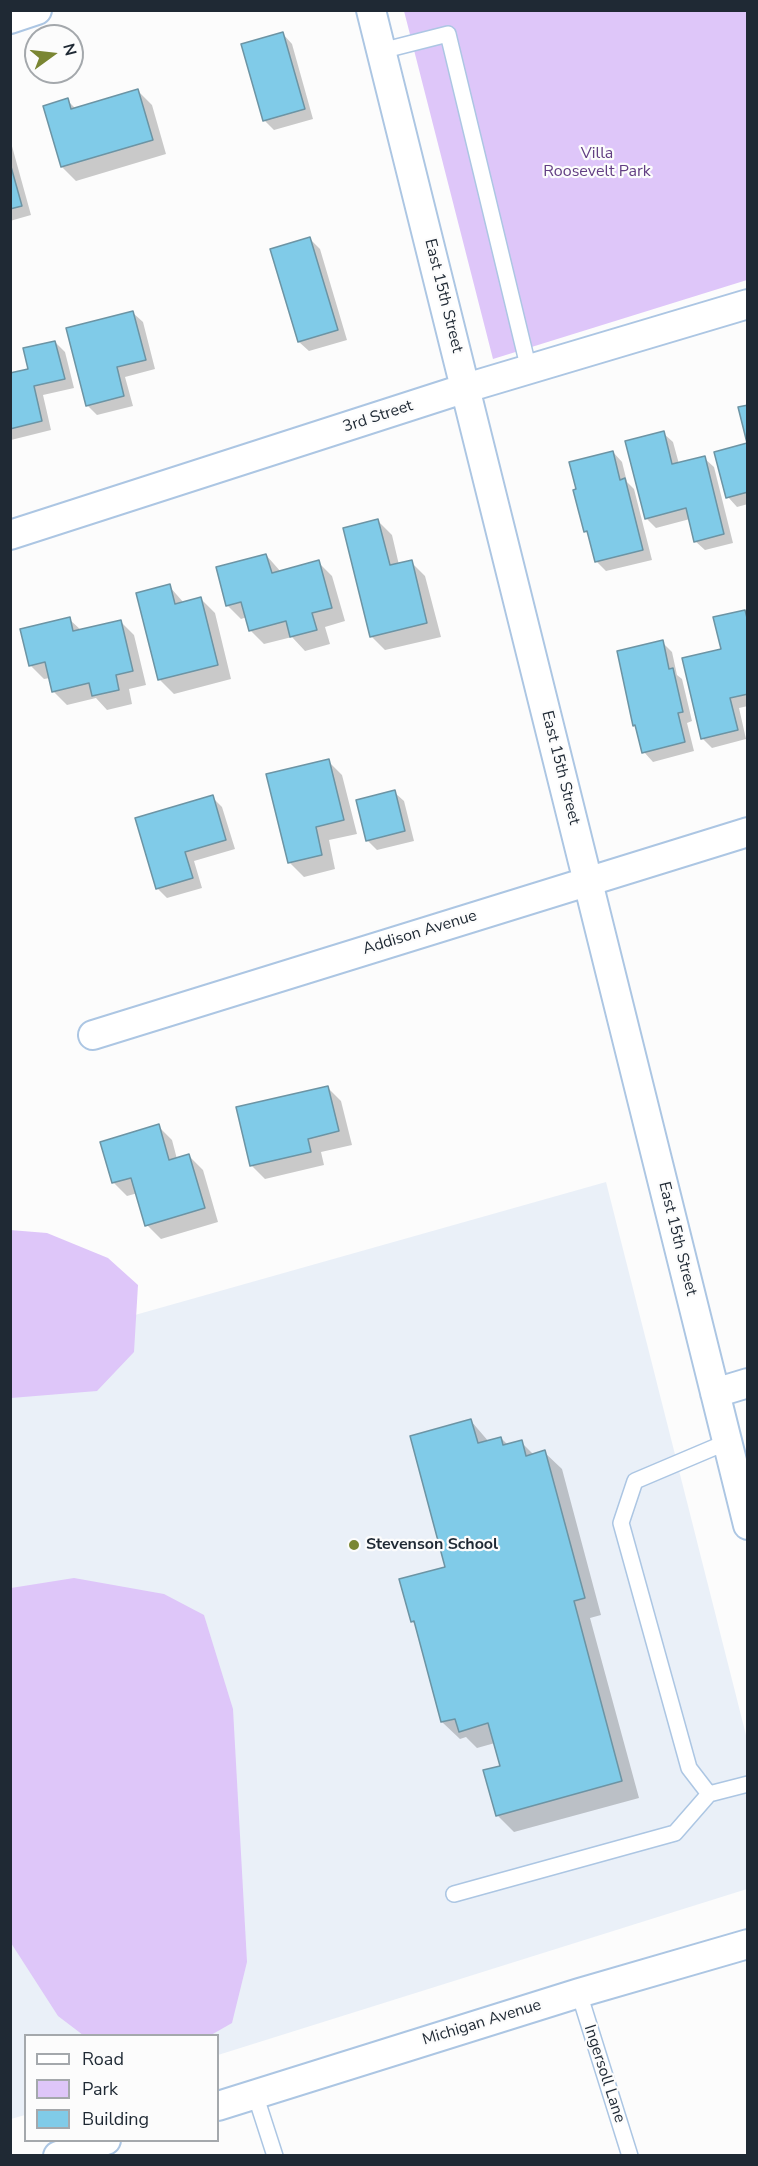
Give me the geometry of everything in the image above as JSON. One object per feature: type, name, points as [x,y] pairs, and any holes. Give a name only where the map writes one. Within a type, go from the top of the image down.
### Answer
[{"type":"street","points":[[10,19],[37,10]]},
{"type":"street","name":"East 15th Street","points":[[371,10],[747,1525]]},
{"type":"street","name":"3rd Street","points":[[10,536],[466,388],[747,304]]},
{"type":"street","name":"Addison Avenue","points":[[93,1035],[747,832]]},
{"type":"street","points":[[715,1393],[747,1383]]},
{"type":"street","name":"Michigan Avenue","points":[[219,2106],[579,1993],[747,1944]]},
{"type":"street","points":[[58,2156],[100,2142]]},
{"type":"lane","points":[[381,51],[448,34],[529,370]]},
{"type":"lane","points":[[710,1794],[689,1768],[621,1522],[635,1481],[727,1442]]},
{"type":"lane","points":[[454,1894],[675,1833],[710,1794],[747,1784]]},
{"type":"lane","name":"Ingersoll Lane","points":[[579,1993],[630,2156]]},
{"type":"lane","points":[[255,2094],[275,2156]]},
{"type":"shaded area","name":"Stevenson School","points":[[606,1182],[747,1739],[747,1889],[219,2055],[219,2034],[24,2034],[24,2115],[11,2119],[11,1350]]},
{"type":"green space","name":"Villa Roosevelt Park","points":[[404,11],[747,11],[747,280],[493,359]]},
{"type":"green space","points":[[10,1230],[47,1233],[108,1258],[138,1285],[134,1352],[97,1391],[11,1398]]},
{"type":"green space","points":[[74,1578],[164,1594],[204,1615],[233,1709],[247,1962],[232,2023],[213,2034],[82,2034],[58,2016],[11,1943],[11,1588]]},
{"type":"building","points":[[283,32],[305,109],[263,121],[241,44]]},
{"type":"building","points":[[138,89],[153,140],[61,167],[43,106],[68,98],[71,109]]},
{"type":"building","points":[[10,163],[22,206],[10,209]]},
{"type":"building","points":[[310,237],[338,330],[298,342],[270,249]]},
{"type":"building","points":[[133,311],[146,360],[117,367],[124,396],[86,406],[66,328]]},
{"type":"building","points":[[55,341],[65,379],[34,386],[42,421],[10,429],[10,373],[28,369],[23,348]]},
{"type":"building","points":[[748,405],[748,492],[726,498],[714,452],[747,443],[738,407]]},
{"type":"building","points":[[664,431],[672,464],[705,456],[724,534],[694,542],[686,508],[645,519],[625,441]]},
{"type":"building","points":[[613,451],[620,480],[625,478],[643,550],[595,562],[573,490],[576,489],[569,462]]},
{"type":"building","points":[[378,519],[390,565],[412,560],[427,623],[370,637],[343,528]]},
{"type":"building","points":[[266,554],[272,573],[319,560],[332,608],[312,613],[317,630],[290,637],[286,621],[249,631],[241,602],[226,606],[216,567]]},
{"type":"building","points":[[170,584],[175,604],[201,597],[218,665],[158,680],[136,593]]},
{"type":"building","points":[[745,610],[748,622],[748,694],[730,698],[738,730],[701,739],[682,658],[721,649],[713,617]]},
{"type":"building","points":[[70,617],[73,631],[121,620],[133,671],[116,675],[119,690],[92,696],[89,683],[52,692],[45,662],[29,666],[20,629]]},
{"type":"building","points":[[663,640],[669,669],[673,668],[683,712],[678,713],[685,742],[642,753],[635,725],[633,726],[617,651]]},
{"type":"building","points":[[329,759],[344,820],[316,827],[322,855],[288,863],[266,774]]},
{"type":"building","points":[[395,790],[405,831],[366,841],[356,800]]},
{"type":"building","points":[[213,795],[226,840],[185,852],[193,878],[156,889],[135,818]]},
{"type":"building","points":[[328,1086],[339,1131],[308,1139],[311,1152],[250,1166],[236,1107]]},
{"type":"building","points":[[159,1124],[169,1160],[189,1154],[205,1208],[145,1226],[131,1178],[112,1183],[100,1142]]},
{"type":"building","points":[[471,1419],[478,1443],[501,1437],[503,1445],[522,1440],[526,1456],[545,1450],[585,1598],[574,1601],[622,1781],[496,1816],[483,1770],[500,1766],[488,1723],[459,1732],[455,1719],[441,1722],[414,1621],[411,1622],[399,1579],[445,1567],[410,1436]]},
{"type":"place","name":"Stevenson School","points":[[354,1545]]}]
